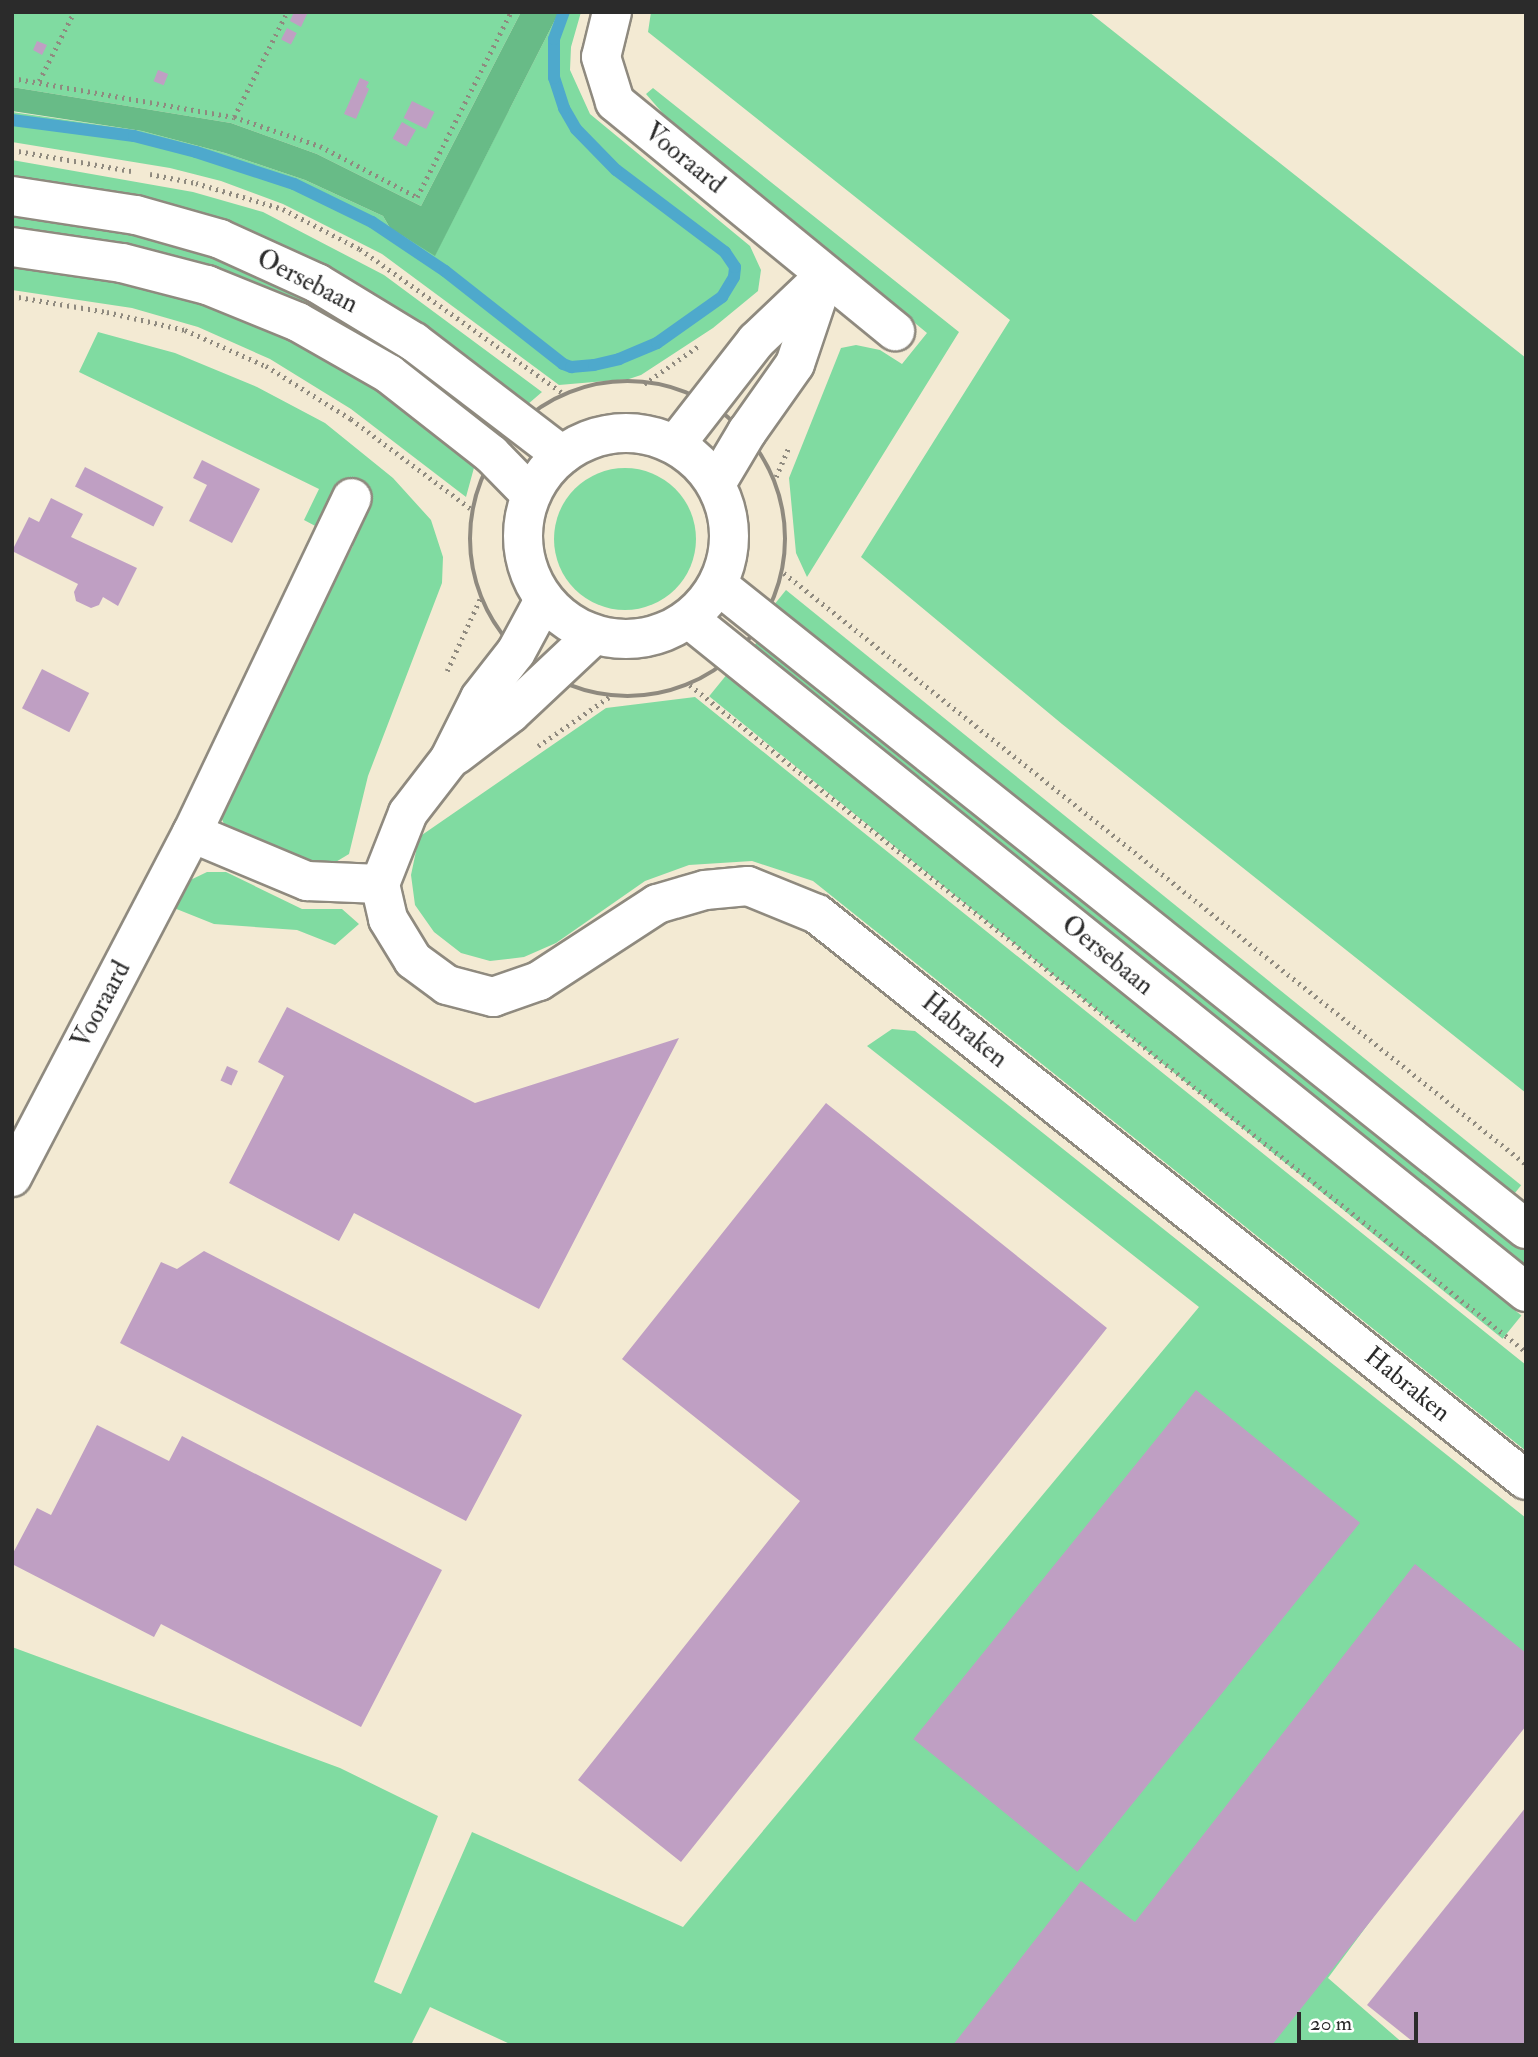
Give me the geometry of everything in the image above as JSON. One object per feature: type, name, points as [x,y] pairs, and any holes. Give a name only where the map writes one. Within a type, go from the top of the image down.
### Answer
[{"type":"main road","name":"Vooraard","points":[[612,12],[601,57],[615,102],[825,275]]},
{"type":"main road","name":"Oersebaan","points":[[12,196],[136,215],[220,240],[317,283],[414,342],[562,455]]},
{"type":"main road","name":"Oersebaan","points":[[12,247],[122,263],[208,285],[298,322],[389,374],[491,454],[531,495]]},
{"type":"main road","points":[[825,275],[895,331]]},
{"type":"main road","points":[[675,445],[756,341],[825,275]]},
{"type":"main road","points":[[716,484],[747,432],[795,364],[825,275]]},
{"type":"main road","points":[[638,433],[675,445],[698,462],[716,484],[728,517],[729,552],[719,584],[689,619],[659,635],[626,640],[594,635],[566,621],[544,600],[527,567],[523,531],[531,495],[562,455],[598,437],[638,433]]},
{"type":"main road","name":"Vooraard","points":[[12,1177],[192,833],[352,498]]},
{"type":"main road","name":"Oersebaan","points":[[719,584],[1526,1229]]},
{"type":"main road","points":[[192,833],[307,881],[380,884],[408,813],[449,760],[480,698],[516,652],[544,600]]},
{"type":"main road","name":"Oersebaan","points":[[689,619],[1526,1292]]},
{"type":"main road","points":[[449,760],[511,713],[594,635]]},
{"type":"main road","name":"Habraken","points":[[380,884],[388,919],[413,960],[447,985],[493,997],[539,981],[657,904],[705,890],[748,886],[817,914],[1526,1480]]},
{"type":"path","points":[[38,81],[74,12]]},
{"type":"path","points":[[234,117],[287,12]]},
{"type":"path","points":[[12,78],[234,117],[320,146],[416,197],[511,12]]},
{"type":"path","points":[[12,296],[107,312],[184,330],[266,366],[351,419],[470,508],[469,554],[480,598]]},
{"type":"path","points":[[784,573],[1526,1164]]},
{"type":"path","name":"Oersebaan","points":[[691,685],[1526,1352]]},
{"type":"green space","points":[[12,12],[521,12],[421,206],[317,154],[231,123],[12,87]]},
{"type":"green space","points":[[521,12],[559,12],[435,256],[390,228],[383,216],[305,180],[225,153],[142,131],[12,111],[12,87],[231,123],[317,154],[421,206]]},
{"type":"green space","points":[[559,12],[581,12],[571,47],[570,70],[590,114],[750,246],[761,270],[758,291],[713,328],[641,375],[629,379],[559,385],[382,254],[283,204],[221,181],[170,168],[12,142],[12,112],[142,131],[225,153],[305,180],[383,216],[390,228],[435,255]]},
{"type":"green space","points":[[651,12],[1089,12],[1526,358],[1526,1093],[1062,724],[861,557],[1010,320],[648,32]]},
{"type":"green space","points":[[653,88],[959,332],[807,577],[796,553],[789,478],[841,348],[856,345],[880,350],[902,364],[927,333],[666,117],[646,94]]},
{"type":"green space","points":[[12,160],[193,192],[263,212],[384,275],[542,392],[520,411],[341,284],[12,187]]},
{"type":"green space","points":[[12,208],[159,233],[241,261],[390,343],[500,433],[490,446],[386,367],[12,239]]},
{"type":"green space","points":[[12,260],[154,284],[229,307],[393,394],[475,464],[466,497],[351,409],[270,359],[198,327],[132,308],[12,290]]},
{"type":"green space","points":[[98,332],[175,353],[257,387],[325,423],[393,478],[431,520],[443,557],[442,583],[368,776],[349,854],[334,863],[313,863],[247,839],[224,824],[217,808],[353,546],[304,520],[319,489],[79,372]]},
{"type":"green space","points":[[625,468],[652,473],[676,488],[691,512],[696,539],[691,566],[676,590],[652,605],[625,610],[598,605],[574,590],[559,566],[554,539],[559,512],[574,488],[598,473]]},
{"type":"green space","points":[[786,590],[1521,1185],[1500,1211],[765,616]]},
{"type":"green space","points":[[759,639],[1526,1243],[1526,1281],[749,653]]},
{"type":"green space","points":[[728,673],[1521,1316],[1503,1339],[709,696]]},
{"type":"green space","points":[[695,697],[1526,1365],[1526,1451],[813,881],[752,861],[689,865],[645,881],[556,943],[524,957],[490,961],[461,953],[434,932],[415,905],[411,875],[419,837],[606,708]]},
{"type":"green space","points":[[207,872],[226,872],[302,909],[342,909],[359,924],[335,945],[297,930],[214,924],[169,906],[180,885]]},
{"type":"green space","points":[[892,1029],[915,1031],[1526,1518],[1526,1712],[1328,1978],[1405,2045],[512,2045],[430,2007],[411,2045],[12,2045],[12,1647],[340,1768],[438,1816],[374,1982],[401,1994],[472,1832],[683,1927],[1199,1307],[867,1046]]},
{"type":"building","points":[[294,12],[308,12],[301,27],[290,21]]},
{"type":"building","points":[[287,28],[297,33],[291,45],[281,40]]},
{"type":"building","points":[[37,41],[47,45],[42,55],[33,50]]},
{"type":"building","points":[[158,70],[168,74],[164,85],[154,81]]},
{"type":"building","points":[[360,78],[369,82],[366,87],[369,89],[356,119],[344,114]]},
{"type":"building","points":[[412,101],[434,112],[426,129],[404,118]]},
{"type":"building","points":[[402,122],[416,130],[406,146],[392,138]]},
{"type":"building","points":[[202,460],[260,489],[232,543],[189,521],[207,485],[193,478]]},
{"type":"building","points":[[85,467],[163,507],[153,527],[75,487]]},
{"type":"building","points":[[51,498],[83,514],[71,537],[137,568],[118,606],[103,597],[99,605],[91,608],[76,601],[74,592],[78,584],[12,551],[29,517],[39,522]]},
{"type":"building","points":[[42,669],[89,693],[69,732],[22,708]]},
{"type":"building","points":[[287,1007],[475,1103],[679,1038],[539,1309],[354,1213],[339,1241],[229,1183],[284,1076],[258,1062]]},
{"type":"building","points":[[227,1066],[238,1071],[231,1085],[220,1081]]},
{"type":"building","points":[[826,1103],[1107,1328],[681,1862],[578,1780],[800,1501],[622,1359]]},
{"type":"building","points":[[204,1251],[522,1415],[466,1521],[120,1343],[161,1262],[177,1269]]},
{"type":"building","points":[[1196,1390],[1360,1523],[1077,1872],[913,1739]]},
{"type":"building","points":[[97,1425],[169,1461],[182,1436],[442,1570],[361,1727],[161,1624],[154,1637],[12,1564],[12,1555],[37,1508],[51,1515]]},
{"type":"building","points":[[1415,1564],[1526,1653],[1526,1726],[1272,2045],[953,2045],[1081,1881],[1135,1922]]},
{"type":"building","points":[[1526,1807],[1526,2045],[1417,2045],[1367,2005]]},
{"type":"waterway","points":[[12,120],[134,136],[196,152],[294,184],[372,222],[445,271],[563,364],[571,367],[594,365],[619,359],[657,343],[722,297],[734,277],[735,267],[725,252],[616,170],[576,129],[564,108],[554,78],[554,39],[564,12]]}]
